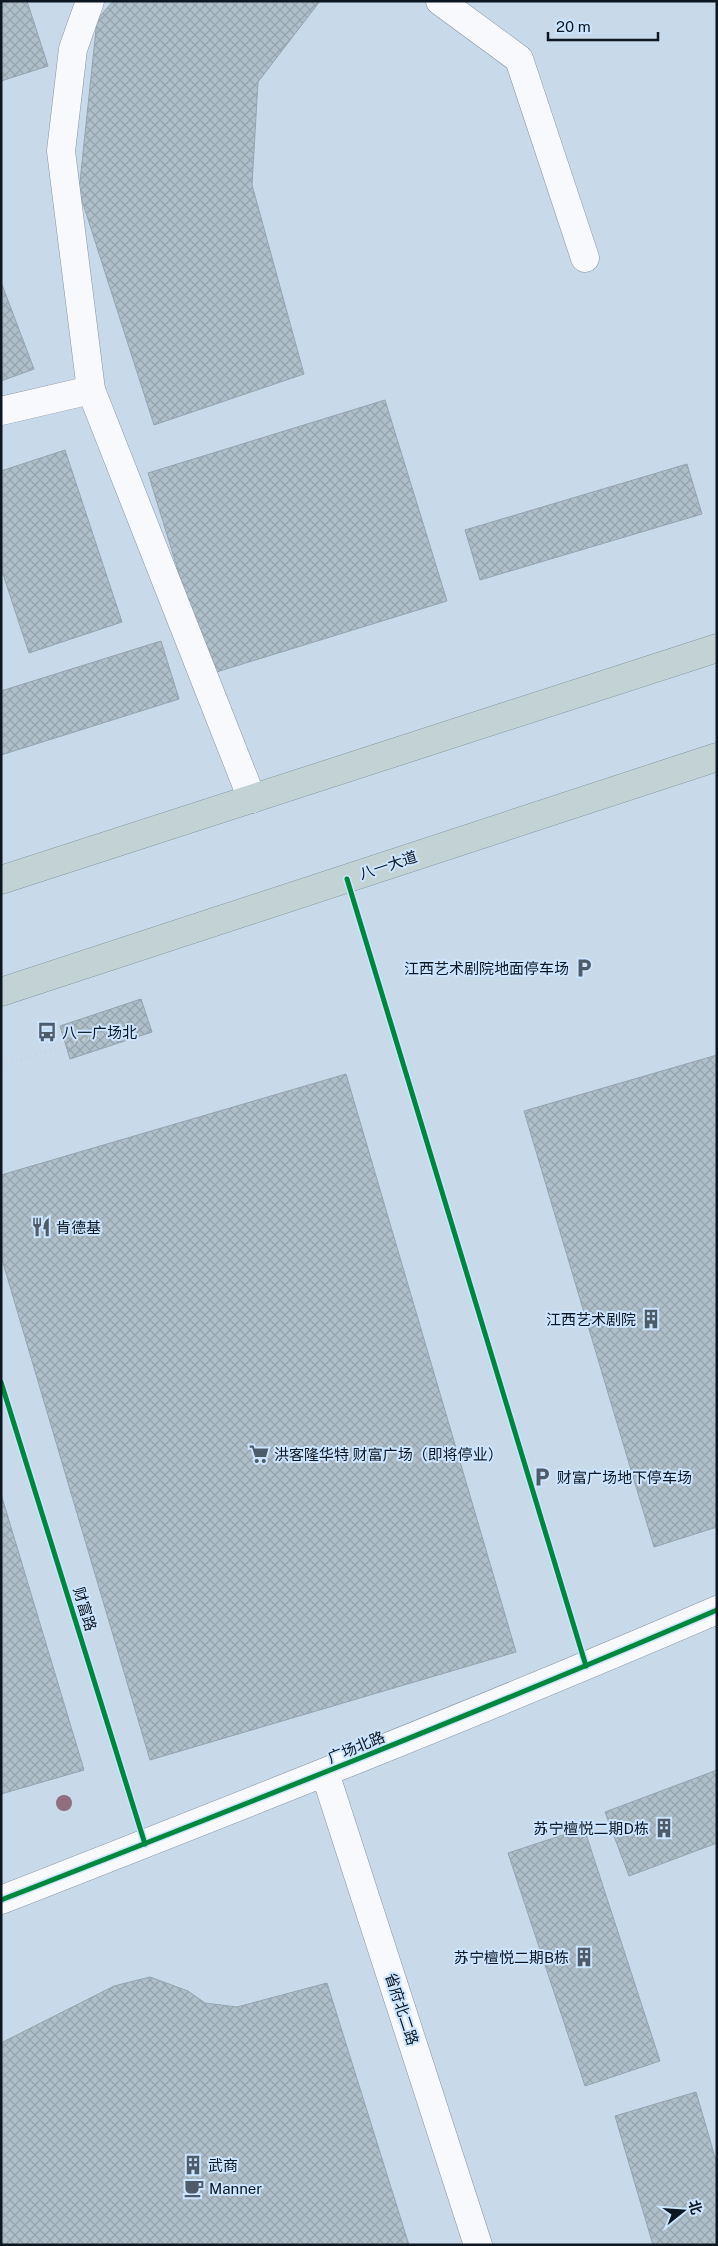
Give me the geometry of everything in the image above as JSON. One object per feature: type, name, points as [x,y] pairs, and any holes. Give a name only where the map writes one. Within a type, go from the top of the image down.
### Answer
[{"type":"highway","points":[[1,880],[717,648]]},
{"type":"highway","name":"八一大道","points":[[1,992],[717,758]]},
{"type":"street","points":[[90,1],[73,49],[61,151],[91,390],[252,799]]},
{"type":"street","points":[[440,1],[519,58],[585,258]]},
{"type":"street","points":[[1,411],[91,390]]},
{"type":"street","name":"广场北路","points":[[1,1900],[325,1773],[577,1670],[717,1610]]},
{"type":"street","name":"省府北二路","points":[[325,1773],[478,2245]]},
{"type":"path","points":[[2,1065],[129,1026]]},
{"type":"building","points":[[1,1],[27,1],[48,66],[1,81]]},
{"type":"building","points":[[113,1],[320,1],[258,82],[252,185],[304,374],[154,425],[79,191],[97,20]]},
{"type":"building","points":[[1,282],[34,369],[1,381]]},
{"type":"building","points":[[385,400],[447,601],[210,674],[148,473]]},
{"type":"building","points":[[65,450],[122,622],[29,653],[1,568],[1,471]]},
{"type":"building","points":[[687,464],[702,514],[480,580],[465,530]]},
{"type":"building","points":[[161,641],[179,699],[1,755],[1,691]]},
{"type":"building","points":[[141,999],[152,1032],[70,1059],[60,1026]]},
{"type":"building","name":"江西艺术剧院","points":[[717,1055],[717,1527],[654,1547],[524,1111]]},
{"type":"building","name":"洪客隆华特 财富广场（即将停业）","points":[[346,1074],[516,1652],[150,1760],[1,1256],[1,1175]]},
{"type":"building","points":[[1,1494],[84,1770],[1,1794]]},
{"type":"building","name":"苏宁檀悦二期D栋","points":[[717,1770],[717,1843],[629,1876],[605,1812]]},
{"type":"building","name":"苏宁檀悦二期B栋","points":[[584,1828],[660,2061],[585,2086],[508,1853]]},
{"type":"building","name":"武商","points":[[150,1977],[188,1991],[205,2003],[237,2007],[327,1983],[409,2245],[1,2245],[1,2043],[114,1986]]},
{"type":"building","points":[[696,2092],[717,2164],[717,2245],[653,2245],[615,2116]]},
{"type":"cycle path","points":[[347,879],[586,1666]]},
{"type":"cycle path","name":"财富路","points":[[1,1382],[145,1844]]},
{"type":"cycle path","points":[[1,1900],[450,1722],[717,1610]]},
{"type":"place","name":"江西艺术剧院地面停车场","points":[[584,968]]},
{"type":"place","name":"八一广场北","points":[[47,1032]]},
{"type":"place","name":"肯德基","points":[[41,1227]]},
{"type":"place","name":"江西艺术剧院","points":[[651,1319]]},
{"type":"place","name":"洪客隆华特 财富广场（即将停业）","points":[[259,1454]]},
{"type":"place","name":"财富广场地下停车场","points":[[542,1477]]},
{"type":"place","name":"苏宁檀悦二期D栋","points":[[664,1828]]},
{"type":"place","name":"苏宁檀悦二期B栋","points":[[584,1957]]},
{"type":"place","name":"武商","points":[[193,2165]]},
{"type":"place","name":"Manner","points":[[194,2188]]}]
